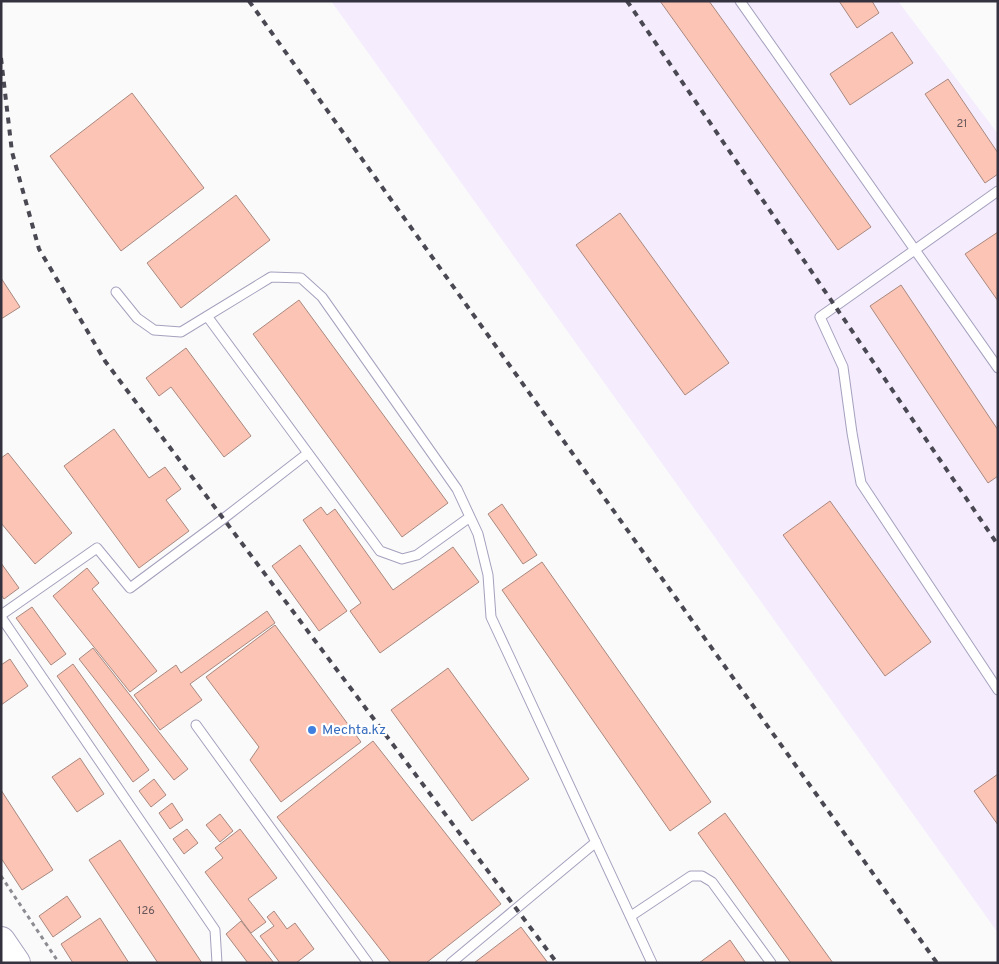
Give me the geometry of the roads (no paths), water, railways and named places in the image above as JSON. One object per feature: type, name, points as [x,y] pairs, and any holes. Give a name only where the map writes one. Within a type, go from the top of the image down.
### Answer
[{"type":"main road","points":[[1,940],[16,963]]},
{"type":"lane","points":[[740,1],[998,368]]},
{"type":"lane","points":[[998,191],[820,317],[843,367],[861,483],[998,690]]},
{"type":"lane","points":[[116,292],[137,318],[154,330],[181,332],[271,277],[301,278],[322,297],[457,489],[478,534],[488,575],[491,617],[652,963]]},
{"type":"lane","points":[[208,316],[380,551],[402,559],[417,555],[470,517]]},
{"type":"lane","points":[[217,963],[215,930],[1,616],[97,548],[130,588],[308,453]]},
{"type":"lane","points":[[196,725],[368,963]]},
{"type":"lane","points":[[451,963],[596,842]]},
{"type":"lane","points":[[630,916],[691,876],[702,876],[712,882],[771,963]]},
{"type":"railway","points":[[249,1],[937,963]]},
{"type":"railway","points":[[627,1],[998,545]]},
{"type":"railway","points":[[1,58],[12,152],[39,249],[105,361],[557,963]]},
{"type":"place","name":"Mechta.kz","points":[[312,730]]}]
